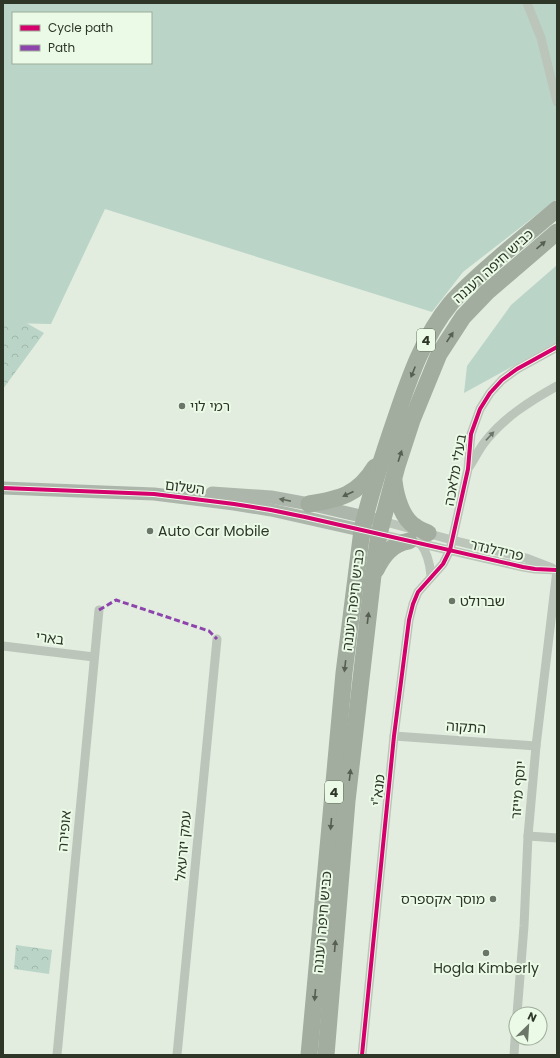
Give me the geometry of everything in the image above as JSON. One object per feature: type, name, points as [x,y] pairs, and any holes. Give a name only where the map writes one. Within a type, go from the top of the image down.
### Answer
[{"type":"highway","name":"כביש חיפה רעננה","points":[[309,1055],[344,673],[363,523],[383,455],[412,373],[426,339],[450,304],[472,281],[557,209]]},
{"type":"highway","name":"כביש חיפה רעננה","points":[[326,1055],[347,801],[373,575],[381,528],[394,475],[412,420],[436,360],[463,317],[487,292],[557,232]]},
{"type":"highway","points":[[309,504],[328,501],[350,493],[358,488],[372,474],[383,455]]},
{"type":"highway","points":[[373,575],[387,552],[402,542],[419,539],[415,527],[406,517],[400,506],[396,494],[394,475]]},
{"type":"street","points":[[526,3],[541,38],[557,102]]},
{"type":"street","name":"בעלי מלאכה","points":[[452,540],[468,469],[471,434],[480,409],[490,393],[502,380],[517,369],[557,347]]},
{"type":"street","name":"בעלי מלאכה","points":[[468,469],[484,444],[502,424],[524,406],[557,386]]},
{"type":"street","name":"השלום","points":[[3,488],[154,494],[363,523]]},
{"type":"street","name":"השלום","points":[[154,494],[194,492],[271,497],[309,504],[363,523]]},
{"type":"street","name":"פרידלנדר","points":[[363,523],[419,539],[450,550],[523,567],[557,570]]},
{"type":"street","name":"פרידלנדר","points":[[381,528],[419,539],[452,540],[526,558],[557,570]]},
{"type":"street","points":[[419,539],[429,561],[431,576]]},
{"type":"street","name":"מנא\"י","points":[[362,1055],[394,736],[409,620],[418,592],[443,564],[450,550],[452,540]]},
{"type":"street","name":"יוסף מייזר","points":[[518,1006],[524,926],[528,836],[536,746],[557,570]]},
{"type":"street","name":"אופירה","points":[[57,1055],[99,610]]},
{"type":"street","name":"עמק יזרעאל","points":[[177,1055],[217,639]]},
{"type":"street","name":"בארי","points":[[3,646],[94,657]]},
{"type":"street","name":"התקוה","points":[[394,736],[536,746]]},
{"type":"street","points":[[528,836],[557,838]]},
{"type":"green space","points":[[3,3],[557,3],[557,199],[463,272],[432,312],[105,209],[51,324],[3,323]]},
{"type":"green space","points":[[557,265],[557,342],[464,393],[467,366],[511,305]]},
{"type":"green space","points":[[23,321],[44,333],[3,389],[3,323]]},
{"type":"green space","points":[[16,945],[52,950],[49,974],[14,969]]},
{"type":"marked path","points":[[99,610],[116,600],[209,631],[217,639]]},
{"type":"cycle path","points":[[362,1055],[394,736],[409,620],[413,604],[418,592],[443,564],[450,550],[468,469],[471,434],[480,409],[490,393],[502,380],[517,369],[557,347]]},
{"type":"cycle path","points":[[3,488],[154,494],[234,504],[305,517],[523,567],[557,570]]},
{"type":"place","name":"רמי לוי","points":[[182,406]]},
{"type":"place","name":"Auto Car Mobile","points":[[150,531]]},
{"type":"place","name":"שברולט","points":[[452,601]]},
{"type":"place","name":"מוסך אקספרס","points":[[493,899]]},
{"type":"place","name":"Hogla Kimberly","points":[[486,953]]}]
